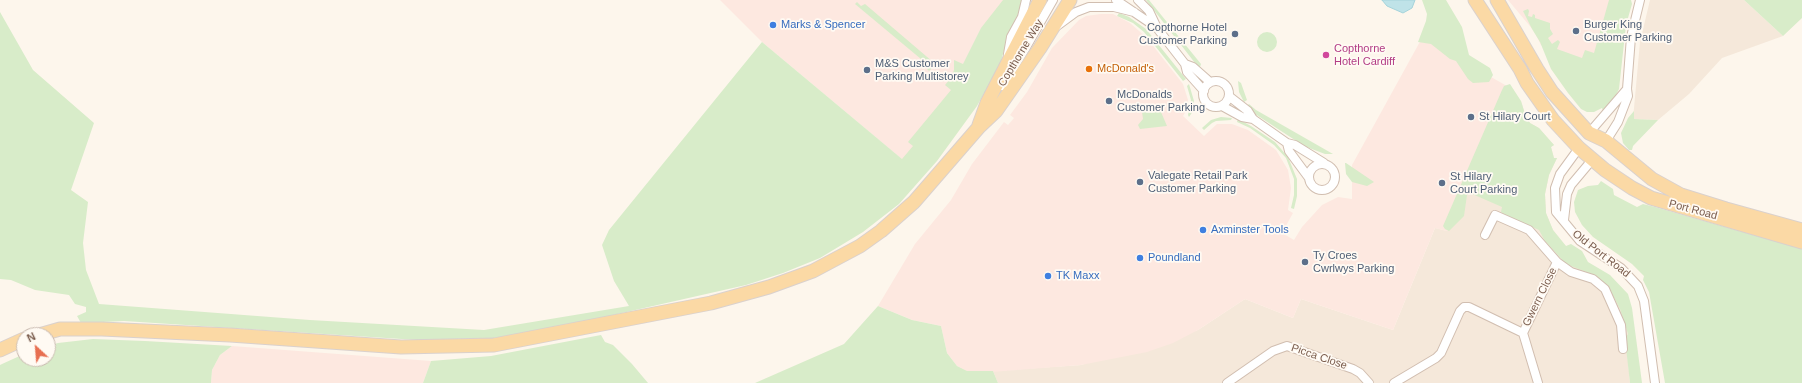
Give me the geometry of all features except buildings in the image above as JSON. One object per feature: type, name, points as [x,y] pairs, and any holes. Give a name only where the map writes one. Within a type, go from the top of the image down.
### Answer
[{"type":"main road","points":[[978,127],[987,103],[1040,0]]},
{"type":"main road","points":[[56,330],[102,329],[230,335],[401,347],[494,346],[711,303],[790,280],[813,271],[860,246],[881,231],[914,202],[978,127],[996,111],[1054,28],[1070,0]]},
{"type":"main road","name":"Port Road","points":[[1475,0],[1553,120],[1579,148],[1615,178],[1651,198],[1802,242]]},
{"type":"main road","name":"Port Road","points":[[1497,0],[1548,86],[1590,133],[1606,141],[1652,180],[1681,195],[1802,230]]},
{"type":"main road","points":[[1579,148],[1590,133]]},
{"type":"main road","points":[[1592,160],[1606,141]]},
{"type":"main road","points":[[0,350],[16,343]]},
{"type":"street","points":[[1007,63],[1011,37],[1022,18],[1026,0]]},
{"type":"street","name":"Copthorne Way","points":[[987,103],[1005,82],[1052,0]]},
{"type":"street","name":"Copthorne Way","points":[[1116,0],[1157,28]]},
{"type":"street","name":"Copthorne Way","points":[[1138,0],[1149,11],[1157,28],[1186,64],[1187,72],[1204,91],[1203,99],[1209,106],[1215,108],[1222,106],[1242,117],[1253,119]]},
{"type":"street","points":[[1606,141],[1618,122],[1628,96],[1627,89],[1632,37],[1640,0]]},
{"type":"street","name":"Copthorne Way","points":[[1054,28],[1076,12],[1089,7],[1109,6],[1134,12]]},
{"type":"street","name":"Copthorne Way","points":[[1186,64],[1193,66],[1210,82],[1223,82],[1230,91],[1230,97],[1248,111],[1253,119],[1287,143],[1295,145],[1324,164]]},
{"type":"street","points":[[1204,91],[1210,82]]},
{"type":"street","points":[[1590,133],[1627,89]]},
{"type":"street","points":[[1222,106],[1227,103],[1230,97]]},
{"type":"street","name":"Copthorne Way","points":[[1287,143],[1289,151],[1309,178]]},
{"type":"street","name":"Old Port Road","points":[[1579,148],[1563,169],[1555,188],[1554,200],[1556,212],[1564,220],[1570,231],[1580,241],[1621,268],[1638,286],[1644,300],[1655,383]]},
{"type":"street","name":"Old Port Road","points":[[1564,220],[1567,194],[1571,185],[1592,160]]},
{"type":"street","points":[[1324,164],[1331,166],[1336,174],[1336,179],[1332,186],[1324,190],[1317,189],[1310,182],[1309,178],[1309,173],[1315,166],[1324,164]]},
{"type":"street","name":"Gwern Close","points":[[1485,235],[1495,215],[1529,230],[1557,262],[1571,272],[1593,279],[1605,290],[1613,304],[1621,325],[1623,349]]},
{"type":"street","name":"Gwern Close","points":[[1538,383],[1523,333],[1557,262]]},
{"type":"street","name":"Gwern Close","points":[[1394,383],[1436,358],[1441,353],[1460,311],[1464,307],[1469,307],[1523,333]]},
{"type":"street","name":"Picca Close","points":[[1227,383],[1274,350],[1287,346],[1360,372],[1369,383]]},
{"type":"shaded area","points":[[720,0],[1012,0],[916,171],[762,42]]},
{"type":"shaded area","name":"Burger King Customer Parking","points":[[1508,0],[1620,0],[1595,70],[1541,45],[1534,31]]},
{"type":"shaded area","points":[[1650,0],[1744,0],[1783,36],[1722,58],[1689,94],[1658,120],[1633,119],[1640,42]]},
{"type":"shaded area","points":[[1113,14],[1130,23],[1147,38],[1183,84],[1188,100],[1186,111],[1183,116],[1204,136],[1217,124],[1232,124],[1248,130],[1276,150],[1288,170],[1291,188],[1288,210],[1293,213],[1282,233],[1294,240],[1302,227],[1322,205],[1338,197],[1352,199],[1352,165],[1422,38],[1514,90],[1464,191],[1447,231],[1435,228],[1393,330],[1301,299],[1293,318],[1245,299],[1198,330],[1173,343],[1147,352],[1081,365],[979,373],[966,371],[957,366],[947,353],[941,326],[912,320],[878,306],[915,244],[951,200],[972,164],[1004,122],[1008,125],[1014,118],[1010,115],[1027,92],[1052,48],[1079,20],[1086,16]]},
{"type":"shaded area","points":[[1521,101],[1526,117],[1530,123],[1539,128],[1554,145],[1551,147],[1554,158],[1557,158],[1549,175],[1545,194],[1546,213],[1553,230],[1569,250],[1612,280],[1631,343],[1627,345],[1630,383],[998,383],[993,371],[1081,365],[1198,330],[1245,299],[1293,318],[1301,299],[1393,330],[1435,228],[1447,231],[1464,191]]},
{"type":"shaded area","points":[[232,346],[431,361],[423,383],[211,383],[212,370],[220,355]]},
{"type":"green space","points":[[1003,0],[1023,0],[1020,13],[1008,36],[1000,65],[977,106],[937,161],[899,204],[863,232],[820,258],[783,273],[746,285],[538,332],[494,338],[417,340],[124,321],[81,323],[77,316],[86,312],[86,307],[75,304],[69,295],[35,290],[11,280],[0,279],[0,12],[33,70],[94,123],[71,190],[88,202],[83,243],[86,270],[99,304],[310,320],[484,330],[629,306],[614,281],[602,245],[609,230],[762,42],[902,159],[913,146],[908,142],[951,90],[945,85],[951,78],[954,70],[954,60],[963,64],[981,28]]},
{"type":"green space","points":[[1146,0],[1149,0],[1201,64],[1200,67],[1195,63]]},
{"type":"green space","points":[[1422,0],[1446,0],[1462,27],[1469,55],[1490,68],[1493,75],[1489,82],[1473,83],[1468,79],[1456,61],[1450,59],[1431,44],[1418,42],[1427,14]]},
{"type":"green space","points":[[1609,0],[1631,0],[1632,4],[1626,25],[1619,89],[1612,103],[1603,111],[1602,108],[1594,112],[1587,112],[1581,109],[1551,69],[1540,42],[1523,11],[1528,9],[1528,16],[1532,17],[1533,14],[1535,15],[1535,18],[1550,23],[1550,29],[1553,34],[1548,38],[1552,44],[1558,40],[1560,42],[1557,49],[1582,58],[1585,50],[1594,53]]},
{"type":"green space","points":[[1744,0],[1802,0],[1802,18],[1783,36]]},
{"type":"green space","points":[[857,2],[861,6],[865,4],[933,62],[934,66],[929,71],[927,69],[927,64],[855,4]]},
{"type":"green space","points":[[1119,13],[1129,17],[1146,29],[1186,79],[1183,81],[1144,32],[1133,23],[1117,16]]},
{"type":"green space","points":[[1267,32],[1274,35],[1277,42],[1274,49],[1267,52],[1260,49],[1257,42],[1260,35]]},
{"type":"green space","points":[[1238,81],[1241,83],[1247,100],[1244,102],[1239,92]]},
{"type":"green space","points":[[1189,84],[1194,101],[1193,111],[1189,117],[1188,115],[1191,100],[1187,86]]},
{"type":"green space","points":[[1510,84],[1521,101],[1526,117],[1530,123],[1539,128],[1554,145],[1551,147],[1554,158],[1557,158],[1549,175],[1545,194],[1546,213],[1553,230],[1566,246],[1571,244],[1582,251],[1588,262],[1610,275],[1628,294],[1632,308],[1642,383],[1630,383],[1625,339],[1628,334],[1620,309],[1610,290],[1589,273],[1566,264],[1545,241],[1539,230],[1505,215],[1501,212],[1502,207],[1470,193],[1467,195],[1464,216],[1449,231],[1443,226],[1502,90],[1504,86]]},
{"type":"green space","points":[[1249,104],[1256,110],[1333,154],[1325,154],[1304,146],[1252,112],[1247,106]]},
{"type":"green space","points":[[1152,106],[1161,112],[1167,126],[1140,129],[1138,125],[1143,119],[1142,112]]},
{"type":"green space","points":[[1634,111],[1634,119],[1658,120],[1633,146],[1632,150],[1629,150],[1623,143],[1621,133],[1628,118]]},
{"type":"green space","points":[[1221,117],[1232,118],[1231,120],[1216,121],[1204,130],[1202,128],[1211,120]]},
{"type":"green space","points":[[1238,119],[1275,142],[1288,157],[1297,179],[1297,196],[1294,209],[1291,208],[1294,195],[1294,179],[1286,158],[1274,145],[1250,128],[1237,122]]},
{"type":"green space","points":[[1345,163],[1374,182],[1367,186],[1352,182],[1346,174]]},
{"type":"green space","points":[[1601,181],[1613,189],[1614,195],[1637,207],[1643,204],[1655,207],[1802,249],[1802,383],[1665,383],[1649,292],[1643,280],[1644,276],[1632,264],[1593,237],[1582,225],[1575,212],[1574,202],[1578,190],[1588,186],[1598,185]]},
{"type":"green space","points":[[878,306],[912,320],[941,326],[947,353],[957,366],[967,371],[993,371],[998,383],[755,383],[844,344]]},
{"type":"green space","points":[[601,335],[605,342],[613,345],[648,383],[423,383],[431,361],[491,356]]},
{"type":"green space","points":[[93,339],[232,346],[220,355],[212,370],[211,383],[0,383],[0,365],[16,358],[16,367],[56,367],[56,344]]},
{"type":"water","points":[[1382,0],[1415,0],[1412,8],[1403,13],[1387,6]]},
{"type":"place","name":"Marks & Spencer","points":[[773,25]]},
{"type":"place","name":"Burger King Customer Parking","points":[[1576,31]]},
{"type":"place","name":"Copthorne Hotel Customer Parking","points":[[1235,34]]},
{"type":"place","name":"Copthorne Hotel Cardiff","points":[[1326,55]]},
{"type":"place","name":"McDonald's","points":[[1089,69]]},
{"type":"place","name":"M&S Customer Parking Multistorey","points":[[867,70]]},
{"type":"place","name":"McDonalds Customer Parking","points":[[1109,101]]},
{"type":"place","name":"St Hilary Court","points":[[1471,117]]},
{"type":"place","name":"Valegate Retail Park Customer Parking","points":[[1140,182]]},
{"type":"place","name":"St Hilary Court Parking","points":[[1442,183]]},
{"type":"place","name":"Axminster Tools","points":[[1203,230]]},
{"type":"place","name":"Poundland","points":[[1140,258]]},
{"type":"place","name":"Ty Croes Cwrlwys Parking","points":[[1305,262]]},
{"type":"place","name":"TK Maxx","points":[[1048,276]]}]
